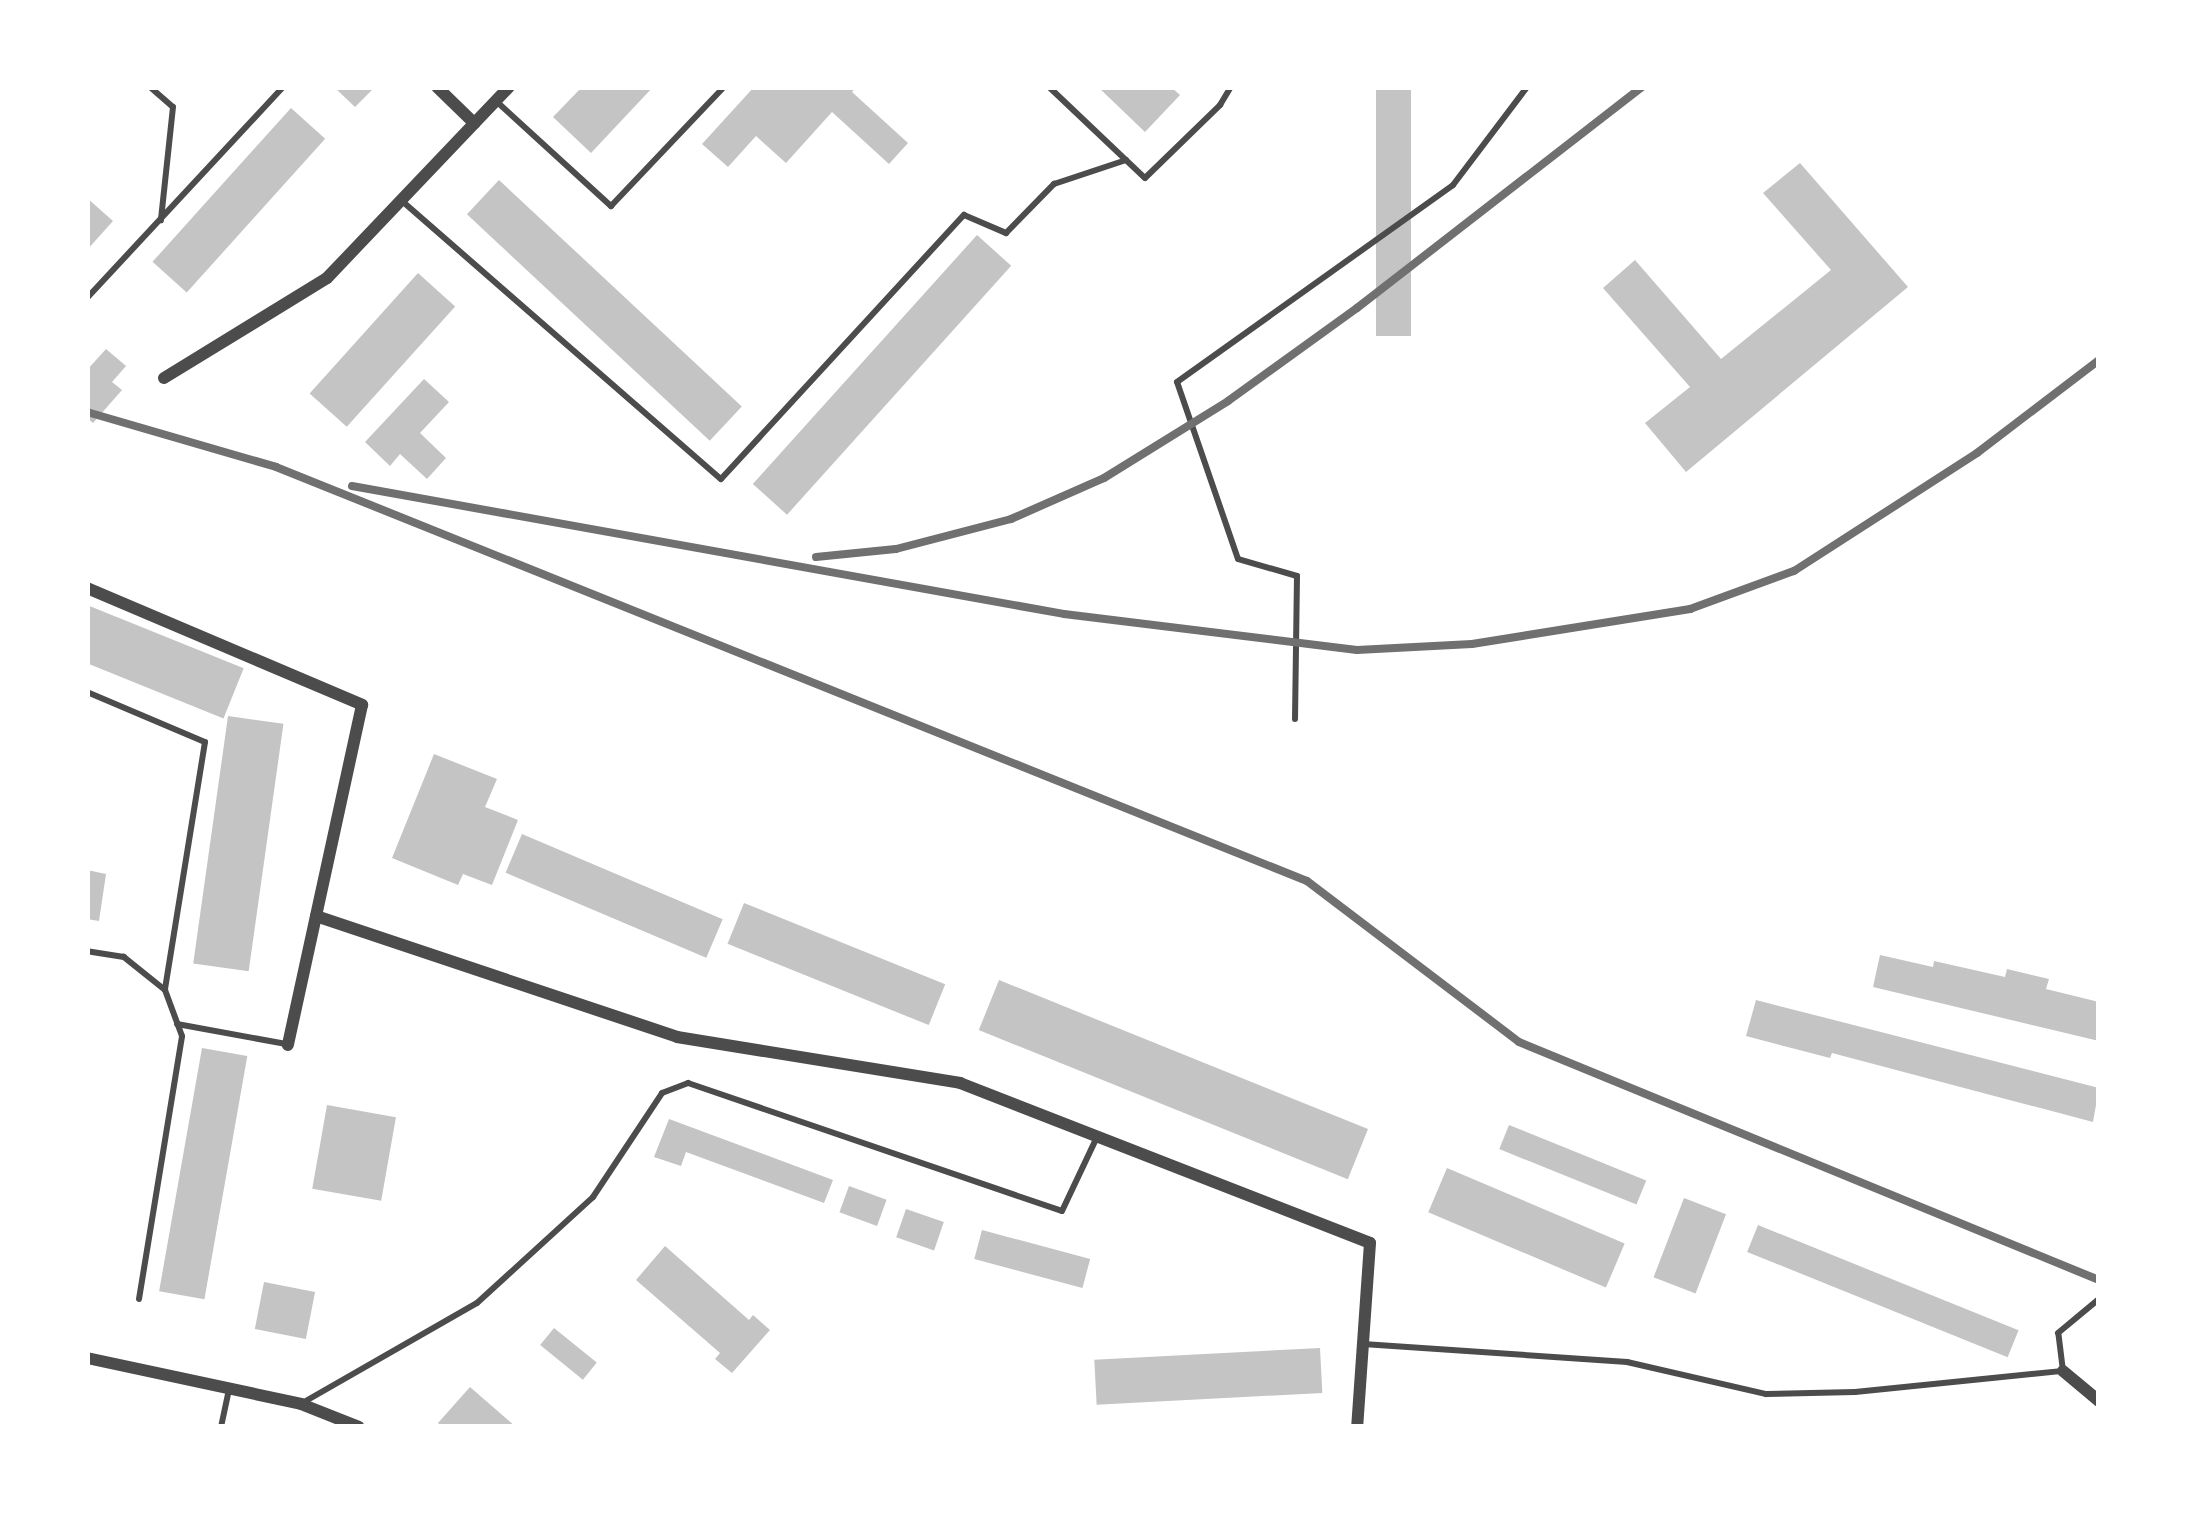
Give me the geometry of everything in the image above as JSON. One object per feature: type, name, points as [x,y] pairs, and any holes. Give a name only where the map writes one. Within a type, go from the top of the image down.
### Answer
[{"type":"street","points":[[437,87],[475,123]]},
{"type":"street","points":[[164,378],[327,278],[509,87]]},
{"type":"street","points":[[87,588],[362,705],[288,1045]]},
{"type":"street","points":[[316,916],[677,1037],[960,1083],[1370,1244],[1357,1427]]},
{"type":"street","points":[[87,1358],[301,1404],[358,1426]]},
{"type":"street","points":[[2063,1371],[2099,1401]]},
{"type":"lane","points":[[151,87],[173,106],[160,223]]},
{"type":"lane","points":[[87,298],[284,87]]},
{"type":"lane","points":[[496,100],[611,206],[724,87]]},
{"type":"lane","points":[[1049,87],[1145,178],[1220,105],[1231,87]]},
{"type":"lane","points":[[1294,719],[1297,576],[1238,559],[1177,382],[1453,185],[1527,87]]},
{"type":"lane","points":[[400,199],[721,479],[964,215],[1006,233],[1054,184],[1126,160]]},
{"type":"lane","points":[[87,692],[206,742],[165,990]]},
{"type":"lane","points":[[87,952],[124,957],[165,990],[182,1036],[139,1299]]},
{"type":"lane","points":[[178,1024],[288,1045]]},
{"type":"lane","points":[[301,1404],[477,1303],[593,1197],[662,1093],[688,1083],[1062,1211],[1097,1137]]},
{"type":"lane","points":[[1363,1344],[1627,1362],[1766,1394],[1855,1392],[2063,1371],[2058,1333],[2099,1299]]},
{"type":"lane","points":[[220,1427],[229,1387]]},
{"type":"building","points":[[334,87],[375,87],[355,107]]},
{"type":"building","points":[[582,87],[653,87],[591,153],[553,117]]},
{"type":"building","points":[[754,87],[856,87],[852,92],[908,143],[889,164],[832,112],[786,163],[756,136],[728,167],[702,144]]},
{"type":"building","points":[[1098,87],[1171,87],[1180,95],[1145,132]]},
{"type":"building","points":[[1376,87],[1411,87],[1411,336],[1376,336]]},
{"type":"building","points":[[291,108],[325,139],[187,293],[152,262]]},
{"type":"building","points":[[1800,163],[1908,287],[1686,472],[1645,423],[1690,387],[1603,288],[1635,260],[1721,359],[1831,270],[1763,193]]},
{"type":"building","points":[[499,180],[742,406],[710,441],[467,214]]},
{"type":"building","points":[[87,198],[113,221],[87,250]]},
{"type":"building","points":[[977,235],[1011,266],[787,515],[753,484]]},
{"type":"building","points":[[418,273],[455,306],[347,427],[310,393]]},
{"type":"building","points":[[106,349],[126,366],[112,382],[122,390],[93,423],[87,418],[87,370]]},
{"type":"building","points":[[424,379],[449,402],[420,433],[446,458],[427,479],[400,454],[390,466],[365,442]]},
{"type":"building","points":[[87,605],[244,668],[223,718],[87,663]]},
{"type":"building","points":[[228,716],[283,724],[249,971],[193,964]]},
{"type":"building","points":[[434,754],[497,779],[485,807],[518,820],[492,885],[463,874],[458,885],[392,858]]},
{"type":"building","points":[[522,834],[723,919],[706,958],[506,873]]},
{"type":"building","points":[[87,870],[106,874],[99,921],[87,919]]},
{"type":"building","points":[[744,903],[945,984],[929,1025],[728,944]]},
{"type":"building","points":[[1880,955],[1933,967],[1934,961],[2005,977],[2007,969],[2049,979],[2046,989],[2099,1002],[2099,1041],[1873,987]]},
{"type":"building","points":[[999,980],[1368,1129],[1348,1179],[979,1030]]},
{"type":"building","points":[[1756,1000],[2099,1088],[2093,1122],[1832,1053],[1830,1058],[1746,1036]]},
{"type":"building","points":[[202,1048],[247,1056],[204,1299],[159,1291]]},
{"type":"building","points":[[327,1105],[396,1117],[381,1201],[312,1189]]},
{"type":"building","points":[[669,1119],[833,1180],[824,1203],[686,1152],[681,1166],[654,1157]]},
{"type":"building","points":[[1509,1125],[1646,1180],[1636,1205],[1499,1149]]},
{"type":"building","points":[[1447,1168],[1625,1243],[1606,1288],[1428,1212]]},
{"type":"building","points":[[849,1186],[887,1200],[877,1226],[839,1212]]},
{"type":"building","points":[[1684,1198],[1726,1214],[1696,1293],[1654,1277]]},
{"type":"building","points":[[906,1209],[944,1222],[934,1250],[896,1237]]},
{"type":"building","points":[[1758,1225],[2019,1330],[2008,1357],[1747,1252]]},
{"type":"building","points":[[982,1230],[1090,1259],[1082,1288],[974,1259]]},
{"type":"building","points":[[665,1246],[749,1320],[753,1315],[770,1330],[732,1373],[715,1359],[720,1353],[636,1280]]},
{"type":"building","points":[[264,1282],[315,1292],[306,1339],[255,1329]]},
{"type":"building","points":[[554,1328],[597,1363],[583,1380],[540,1345]]},
{"type":"building","points":[[1320,1348],[1322,1393],[1097,1405],[1094,1360]]},
{"type":"building","points":[[470,1387],[516,1427],[442,1427],[438,1423]]},
{"type":"railway","points":[[816,557],[896,549],[1011,519],[1104,478],[1228,401],[1357,308],[1642,87]]},
{"type":"railway","points":[[352,486],[1064,614],[1357,650],[1472,644],[1690,609],[1794,571],[1977,453],[2099,360]]},
{"type":"railway","points":[[87,412],[276,467],[1307,881],[1519,1042],[2099,1280]]}]
